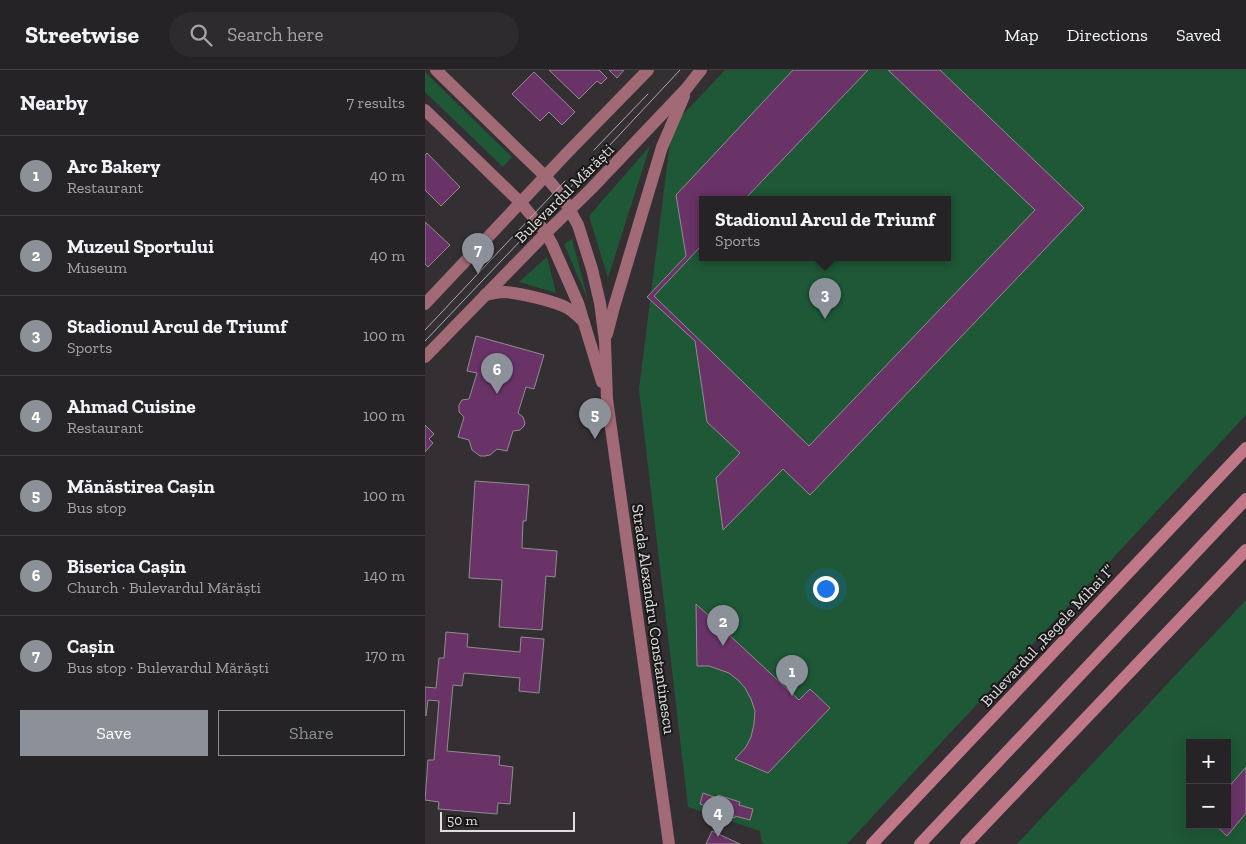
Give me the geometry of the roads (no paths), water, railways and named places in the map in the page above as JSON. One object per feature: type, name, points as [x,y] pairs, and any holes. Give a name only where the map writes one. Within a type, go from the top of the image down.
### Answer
[{"type":"main road","name":"Strada Alexandru Constantinescu","points":[[436,70],[546,177],[570,209],[581,232],[600,303],[605,341],[607,398],[669,844]]},
{"type":"main road","name":"Bulevardul Mărăști","points":[[425,304],[648,70]]},
{"type":"main road","name":"Bulevardul Mărăști","points":[[425,357],[591,189],[686,89],[701,70]]},
{"type":"main road","points":[[605,341],[662,147],[686,89]]},
{"type":"main road","name":"Strada Alexandru Constantinescu","points":[[425,110],[521,202],[546,233],[573,292],[607,398]]},
{"type":"main road","points":[[485,295],[503,292],[521,294],[555,303],[567,308],[584,322]]},
{"type":"main road","name":"Bulevardul „Regele Mihai I”","points":[[872,844],[1246,448]]},
{"type":"main road","points":[[920,844],[1246,499]]},
{"type":"main road","points":[[966,844],[1246,550]]},
{"type":"tram line","points":[[425,341],[680,70]]},
{"type":"tram line","points":[[594,150],[648,94]]},
{"type":"tram line","points":[[425,330],[565,181]]},
{"type":"place","name":"Cașin","points":[[478,274]]},
{"type":"place","name":"Stadionul Arcul de Triumf","points":[[825,319]]},
{"type":"place","name":"Biserica Cașin","points":[[497,394]]},
{"type":"place","name":"Mănăstirea Cașin","points":[[595,439]]},
{"type":"place","name":"Muzeul Sportului","points":[[723,646]]},
{"type":"place","name":"Arc Bakery","points":[[792,696]]},
{"type":"place","name":"Ahmad Cuisine","points":[[718,837]]}]
